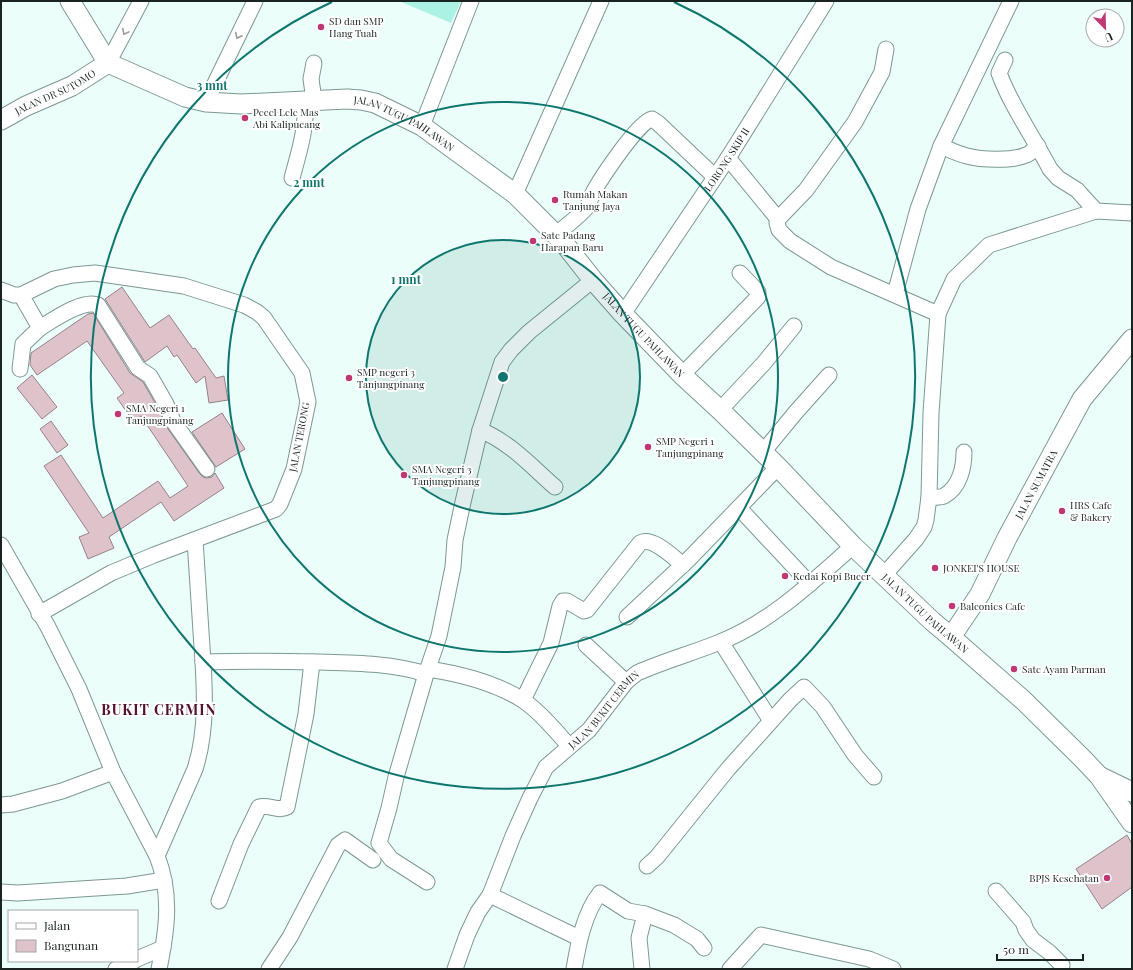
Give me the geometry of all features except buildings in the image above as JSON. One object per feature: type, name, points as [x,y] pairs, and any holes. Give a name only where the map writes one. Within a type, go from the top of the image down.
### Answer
[{"type":"main road","points":[[70,1],[108,63]]},
{"type":"main road","name":"JALAN TUGU PAHLAWAN","points":[[108,63],[185,97],[206,102],[241,104],[309,100],[354,100],[375,103],[422,126],[515,194],[563,242],[593,280],[623,314],[682,375],[778,467],[853,546],[932,621],[952,637],[1042,719],[1099,776]]},
{"type":"main road","name":"JALAN DR SUTOMO","points":[[1,120],[26,106],[72,86],[108,63]]},
{"type":"main road","name":"JALAN SUMATRA","points":[[952,637],[980,594],[1082,399],[1132,340]]},
{"type":"main road","points":[[1099,776],[1132,792]]},
{"type":"main road","points":[[1099,776],[1106,788],[1131,816]]},
{"type":"street","points":[[108,63],[141,1]]},
{"type":"street","points":[[206,102],[255,1]]},
{"type":"street","points":[[422,126],[471,1]]},
{"type":"street","points":[[515,194],[601,1]]},
{"type":"street","name":"LORONG SKIP II","points":[[623,314],[728,158],[826,1]]},
{"type":"street","points":[[895,294],[918,209],[941,146],[1011,1]]},
{"type":"street","points":[[886,49],[882,72],[855,122],[806,190],[778,220],[778,230],[807,253],[831,267],[938,314]]},
{"type":"street","points":[[1005,60],[999,73],[1004,88],[1050,169],[1058,178],[1077,190],[1096,211]]},
{"type":"street","points":[[292,178],[304,130],[314,63]]},
{"type":"street","points":[[556,235],[586,208],[594,191],[617,156],[642,127],[652,119],[715,177]]},
{"type":"street","points":[[941,146],[966,156],[995,159],[1026,155],[1038,146]]},
{"type":"street","points":[[728,158],[778,220]]},
{"type":"street","points":[[884,575],[916,539],[924,527],[929,497],[931,413],[938,314],[954,279],[989,245],[1096,211],[1132,212]]},
{"type":"street","name":"JALAN TERONG","points":[[21,295],[54,279],[95,273],[184,286],[244,305],[257,312],[264,318],[290,354],[302,373],[308,402],[294,469],[280,504],[276,509],[154,555],[111,573],[40,614]]},
{"type":"street","points":[[682,375],[758,297],[758,292],[740,274]]},
{"type":"street","points":[[427,882],[391,859],[378,843],[427,671],[439,636],[453,567],[455,540],[480,430],[502,362],[511,350],[529,332],[593,280]]},
{"type":"street","points":[[1,290],[14,295],[21,295],[40,328]]},
{"type":"street","points":[[20,369],[23,344],[40,328],[64,313],[83,305],[98,305],[138,368],[150,376],[166,404],[173,421],[207,469]]},
{"type":"street","points":[[720,410],[764,363],[794,326]]},
{"type":"street","points":[[763,452],[829,375]]},
{"type":"street","points":[[480,430],[508,445],[555,488]]},
{"type":"street","points":[[929,497],[943,497],[953,488],[964,466],[964,452]]},
{"type":"street","points":[[627,617],[739,508],[778,467]]},
{"type":"street","points":[[739,508],[810,584]]},
{"type":"street","points":[[157,856],[195,770],[203,738],[203,662],[194,540]]},
{"type":"street","points":[[522,700],[551,643],[560,606],[563,601],[567,601],[584,611],[587,610],[642,542],[651,542],[682,564]]},
{"type":"street","points":[[1,545],[48,627],[84,700],[113,772],[157,856],[162,870],[168,904],[166,932],[159,969]]},
{"type":"street","name":"JALAN BUKIT CERMIN","points":[[455,969],[470,929],[478,912],[490,895],[513,836],[546,767],[588,730],[626,682],[637,673],[721,642],[754,624],[780,607],[810,584],[853,546]]},
{"type":"street","points":[[721,642],[771,721]]},
{"type":"street","points":[[586,646],[626,682]]},
{"type":"street","points":[[203,662],[236,661],[348,663],[398,667],[462,675],[483,681],[522,700],[570,746]]},
{"type":"street","points":[[219,901],[241,844],[259,807],[264,805],[283,808],[287,807],[306,714],[312,662]]},
{"type":"street","points":[[647,866],[657,856],[728,768],[804,687],[823,707],[855,755],[874,777]]},
{"type":"street","points":[[1,805],[13,804],[62,791],[113,772]]},
{"type":"street","points":[[269,969],[290,937],[338,845],[345,840],[373,860]]},
{"type":"street","points":[[1,892],[18,893],[127,886],[164,880]]},
{"type":"street","points":[[996,891],[1023,922],[1026,930],[1033,940],[1049,952],[1062,965]]},
{"type":"street","points":[[574,969],[579,938],[593,902],[600,893],[628,911],[644,914],[674,925],[697,939],[704,948]]},
{"type":"street","points":[[490,895],[579,938]]},
{"type":"street","points":[[642,969],[639,938],[644,914]]},
{"type":"street","points":[[730,969],[761,935],[869,958],[893,969]]},
{"type":"street","points":[[138,959],[163,948]]},
{"type":"street","points":[[116,969],[132,962]]},
{"type":"green space","points":[[399,1],[461,1],[451,23]]},
{"type":"place","name":"SD dan SMP Hang Tuah","points":[[321,27]]},
{"type":"place","name":"Pecel Lele Mas Abi Kalipucang","points":[[245,118]]},
{"type":"place","name":"Rumah Makan Tanjung Jaya","points":[[555,200]]},
{"type":"place","name":"Sate Padang Harapan Baru","points":[[533,241]]},
{"type":"place","name":"SMP negeri 3 Tanjungpinang","points":[[349,378]]},
{"type":"place","name":"SMA Negeri 1 Tanjungpinang","points":[[118,414]]},
{"type":"place","name":"SMP Negeri 1 Tanjungpinang","points":[[648,447]]},
{"type":"place","name":"SMA Negeri 3 Tanjungpinang","points":[[404,475]]},
{"type":"place","name":"HRS Cafe & Bakery","points":[[1062,511]]},
{"type":"place","name":"JONKEI'S HOUSE","points":[[935,568]]},
{"type":"place","name":"Kedai Kopi Bucer","points":[[785,576]]},
{"type":"place","name":"Balconies Cafe","points":[[952,606]]},
{"type":"place","name":"Sate Ayam Parman","points":[[1014,669]]},
{"type":"place","name":"BPJS Kesehatan","points":[[1107,878]]},
{"type":"district","name":"BUKIT CERMIN","points":[[159,709]]}]
